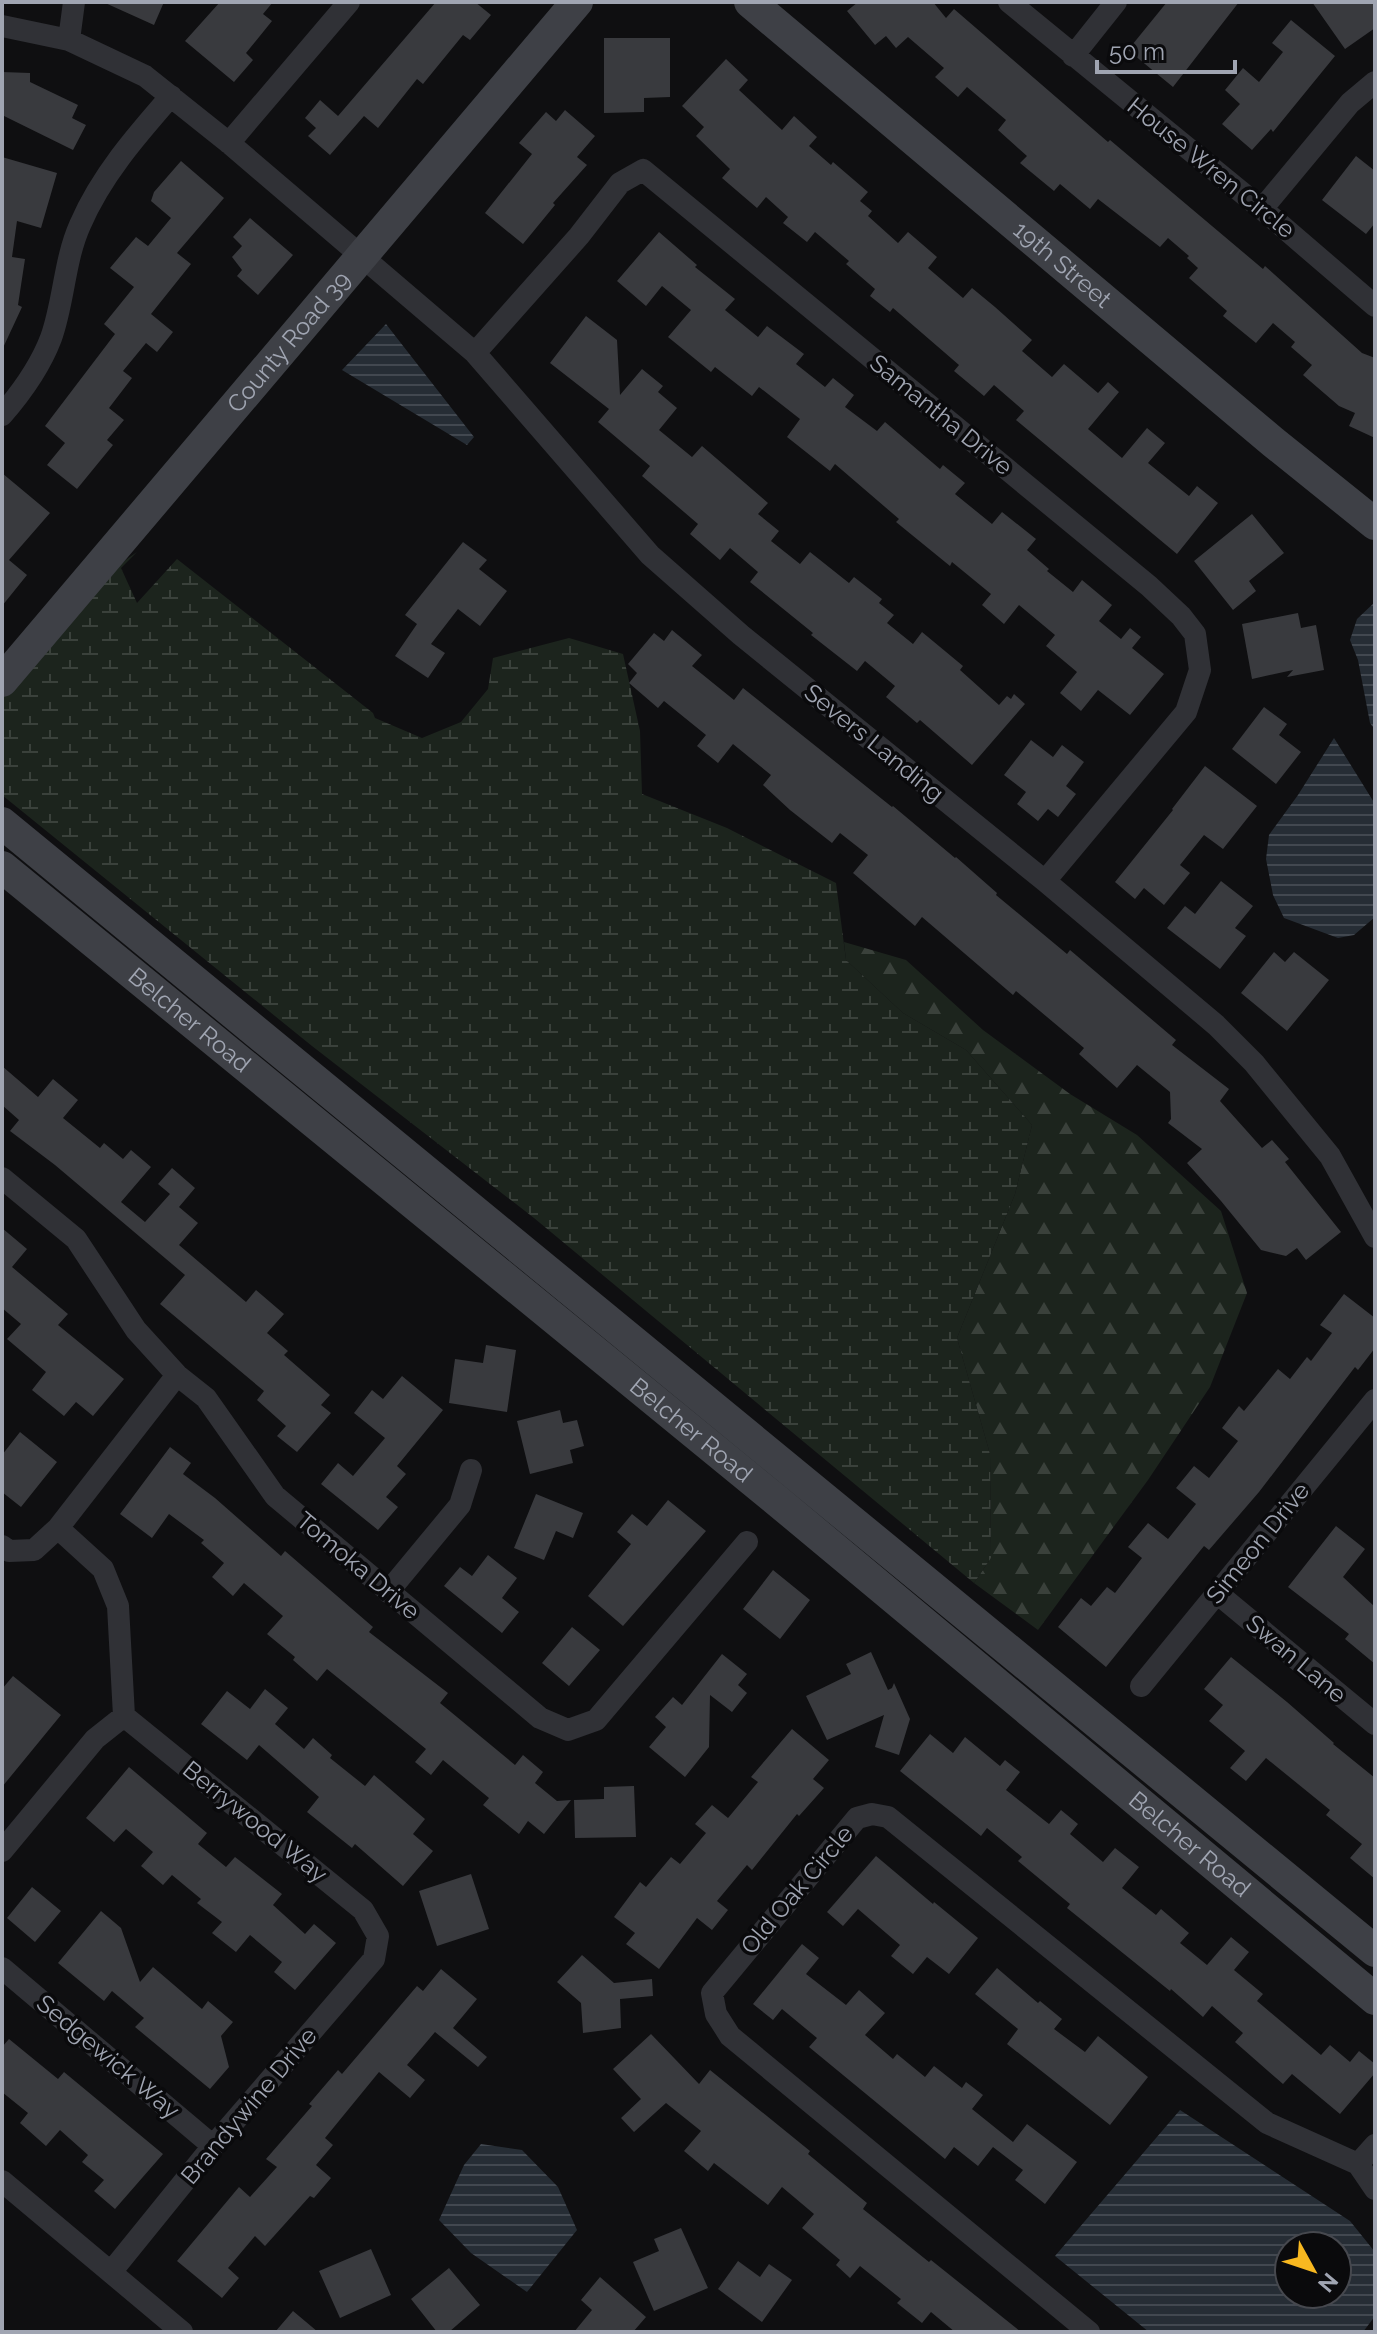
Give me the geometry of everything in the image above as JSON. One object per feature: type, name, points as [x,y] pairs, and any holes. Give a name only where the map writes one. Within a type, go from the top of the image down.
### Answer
[{"type":"main road","name":"County Road 39","points":[[2,681],[577,2]]},
{"type":"main road","name":"19th Street","points":[[750,2],[1273,442],[1375,524]]},
{"type":"main road","name":"Belcher Road","points":[[2,823],[1375,1951]]},
{"type":"main road","name":"Belcher Road","points":[[2,867],[775,1499],[1375,1999]]},
{"type":"street","points":[[69,40],[74,2]]},
{"type":"street","points":[[229,143],[349,2]]},
{"type":"street","name":"House Wren Circle","points":[[1009,2],[1262,209],[1375,306]]},
{"type":"street","points":[[1073,56],[1116,2]]},
{"type":"street","name":"Severs Landing","points":[[2,26],[69,40],[145,76],[229,143],[475,353],[650,555],[741,635],[1045,881],[1216,1025],[1254,1063],[1330,1156],[1375,1237]]},
{"type":"street","points":[[1262,209],[1350,103],[1375,82]]},
{"type":"street","points":[[2,415],[19,396],[52,336],[74,241],[86,212],[122,152],[171,96]]},
{"type":"street","name":"Samantha Drive","points":[[475,353],[579,236],[620,183],[643,170],[1181,616],[1195,634],[1200,670],[1186,712],[1045,881]]},
{"type":"street","name":"Tomoka Drive","points":[[2,1178],[76,1239],[136,1330],[177,1375],[206,1398],[275,1496],[540,1718],[568,1730],[596,1720],[747,1542]]},
{"type":"street","points":[[2,1546],[9,1551],[34,1550],[58,1528],[177,1375]]},
{"type":"street","name":"Simeon Drive","points":[[1141,1686],[1375,1400]]},
{"type":"street","points":[[388,1592],[460,1505],[471,1470]]},
{"type":"street","points":[[2,1851],[95,1739],[124,1716],[118,1606],[103,1569],[58,1528]]},
{"type":"street","name":"Swan Lane","points":[[1217,1593],[1375,1724]]},
{"type":"street","name":"Berrywood Way","points":[[124,1716],[363,1910],[378,1936]]},
{"type":"street","name":"Old Oak Circle","points":[[1089,2332],[730,2036],[716,2014],[712,1993],[857,1818],[872,1814],[888,1817],[1267,2123],[1358,2164]]},
{"type":"street","name":"Brandywine Drive","points":[[111,2272],[213,2146],[374,1959],[378,1936]]},
{"type":"street","name":"Sedgewick Way","points":[[2,1968],[213,2146]]},
{"type":"street","points":[[1375,2145],[1358,2164],[1375,2189]]},
{"type":"street","points":[[2,2181],[182,2332]]},
{"type":"green space","points":[[137,552],[121,568],[137,603],[177,559],[373,713],[375,718],[422,738],[461,722],[488,689],[493,658],[569,638],[623,654],[640,731],[642,794],[727,828],[836,883],[846,960],[903,1013],[966,1050],[1032,1125],[1015,1194],[957,1338],[990,1454],[991,1558],[974,1583],[534,1218],[312,1046],[2,795],[2,697],[83,600]]},
{"type":"green space","points":[[844,942],[906,960],[983,1030],[1070,1094],[1137,1135],[1221,1211],[1247,1293],[1210,1387],[1148,1480],[1038,1630],[974,1583],[991,1558],[990,1454],[957,1338],[1015,1194],[1032,1125],[966,1050],[903,1013],[846,960]]},
{"type":"shaded area","points":[[386,324],[474,437],[467,445],[342,370]]},
{"type":"shaded area","points":[[1375,602],[1375,730],[1370,723],[1358,660],[1350,640],[1357,619]]},
{"type":"shaded area","points":[[1334,738],[1375,804],[1375,917],[1354,935],[1338,938],[1284,918],[1273,895],[1266,859],[1269,835]]},
{"type":"shaded area","points":[[1180,2110],[1350,2221],[1375,2252],[1375,2316],[1363,2332],[1149,2332],[1055,2256]]},
{"type":"shaded area","points":[[481,2144],[522,2150],[558,2187],[577,2230],[527,2292],[471,2253],[439,2220],[464,2165]]},
{"type":"building","points":[[103,2],[164,2],[154,25]]},
{"type":"building","points":[[220,2],[273,2],[263,14],[272,21],[246,53],[253,60],[234,82],[185,41]]},
{"type":"building","points":[[436,2],[475,2],[491,15],[470,40],[463,35],[423,84],[417,79],[378,128],[364,116],[330,155],[308,136],[316,128],[305,118],[320,100],[338,116]]},
{"type":"building","points":[[858,2],[933,2],[946,18],[954,9],[1108,142],[1110,140],[1263,269],[1265,266],[1362,353],[1375,358],[1375,438],[1349,426],[1355,413],[1339,406],[1303,375],[1312,365],[1291,347],[1295,342],[1273,323],[1256,343],[1223,316],[1227,311],[1189,278],[1198,268],[1168,238],[1160,247],[1098,199],[1090,209],[1060,184],[1054,191],[1020,163],[1027,156],[998,130],[1006,120],[967,87],[958,97],[935,77],[944,68],[908,37],[896,48],[886,36],[875,45],[847,11]]},
{"type":"building","points":[[1167,2],[1239,2],[1173,87],[1128,50]]},
{"type":"building","points":[[1312,2],[1375,2],[1375,28],[1345,49]]},
{"type":"building","points":[[1291,20],[1335,56],[1273,132],[1271,129],[1252,150],[1222,124],[1240,104],[1225,90],[1243,68],[1259,82],[1283,52],[1272,43]]},
{"type":"building","points":[[604,38],[670,38],[670,97],[644,98],[644,112],[604,113]]},
{"type":"building","points":[[726,59],[748,80],[739,90],[782,130],[794,116],[817,137],[809,146],[868,192],[860,201],[872,211],[868,216],[898,243],[908,232],[937,257],[928,268],[963,298],[972,288],[995,307],[1032,340],[1022,351],[1052,377],[1064,364],[1098,393],[1108,382],[1119,392],[1088,429],[1122,458],[1147,428],[1165,443],[1148,463],[1189,496],[1197,486],[1218,503],[1177,554],[1016,420],[1024,411],[994,385],[984,396],[954,371],[959,365],[893,308],[890,312],[870,296],[875,289],[815,232],[807,242],[783,223],[788,217],[766,197],[757,208],[722,178],[730,169],[696,136],[704,127],[682,106]]},
{"type":"building","points":[[2,72],[30,73],[30,82],[78,105],[72,118],[86,125],[73,150],[2,115]]},
{"type":"building","points":[[565,110],[595,136],[577,157],[587,165],[553,203],[555,205],[523,244],[485,213],[532,154],[519,143],[546,112],[556,121]]},
{"type":"building","points":[[1356,156],[1375,171],[1375,223],[1366,234],[1322,200]]},
{"type":"building","points":[[2,157],[57,173],[41,228],[17,221],[12,257],[25,259],[18,305],[22,307],[2,350]]},
{"type":"building","points":[[181,161],[224,198],[177,253],[191,264],[151,314],[173,332],[157,352],[146,343],[123,371],[132,378],[109,408],[124,420],[107,440],[113,445],[77,489],[47,465],[65,443],[45,426],[115,334],[104,324],[134,287],[110,268],[136,237],[148,246],[171,218],[151,201],[154,192]]},
{"type":"building","points":[[250,218],[293,255],[258,295],[237,276],[242,270],[232,257],[242,246],[233,237]]},
{"type":"building","points":[[659,232],[697,265],[695,267],[735,299],[725,310],[758,337],[767,326],[804,354],[796,364],[825,387],[833,378],[854,395],[845,407],[877,431],[885,422],[940,469],[943,465],[965,483],[955,494],[992,524],[1002,512],[1036,539],[1027,550],[1073,592],[1082,580],[1112,605],[1099,621],[1121,639],[1130,628],[1141,637],[1132,648],[1164,674],[1130,715],[1098,690],[1081,711],[1060,693],[1077,672],[1046,646],[1055,635],[1019,605],[1004,624],[982,605],[991,594],[952,562],[950,566],[896,522],[899,519],[835,464],[830,471],[787,437],[800,419],[759,387],[752,396],[715,367],[711,372],[668,337],[691,310],[662,286],[646,306],[617,281]]},
{"type":"building","points":[[586,316],[617,340],[620,395],[642,369],[663,386],[658,392],[677,408],[659,430],[692,457],[702,446],[768,503],[758,514],[779,531],[771,541],[800,564],[810,552],[849,583],[854,577],[882,599],[879,603],[894,615],[887,623],[913,644],[922,632],[963,666],[960,670],[999,705],[1007,696],[1011,699],[1014,694],[1025,704],[972,765],[920,720],[917,723],[886,697],[895,686],[865,661],[857,671],[750,582],[758,572],[730,548],[720,560],[690,534],[698,524],[642,476],[650,466],[598,422],[609,409],[550,363]]},
{"type":"building","points":[[2,473],[50,513],[9,560],[27,575],[2,606]]},
{"type":"building","points":[[1252,514],[1284,553],[1249,581],[1256,591],[1233,610],[1194,561]]},
{"type":"building","points":[[463,542],[487,560],[479,569],[507,591],[480,626],[458,609],[431,644],[445,653],[428,678],[395,656],[417,624],[405,615]]},
{"type":"building","points":[[1298,613],[1301,628],[1316,625],[1324,670],[1287,677],[1293,670],[1252,679],[1242,624]]},
{"type":"building","points":[[672,630],[702,655],[692,666],[734,700],[743,688],[956,857],[996,895],[1067,954],[1070,950],[1176,1040],[1172,1045],[1229,1089],[1220,1101],[1262,1148],[1272,1140],[1289,1159],[1285,1162],[1341,1232],[1306,1260],[1297,1248],[1286,1256],[1261,1250],[1187,1163],[1202,1149],[1168,1123],[1171,1119],[1170,1092],[1137,1065],[1117,1088],[1079,1054],[1084,1048],[1016,991],[1013,995],[922,917],[915,926],[853,873],[868,855],[840,833],[832,843],[790,810],[763,785],[771,775],[733,744],[718,763],[697,746],[706,735],[664,701],[658,708],[629,683],[637,673],[628,664],[654,633],[664,641]]},
{"type":"building","points":[[1264,707],[1287,724],[1279,735],[1301,752],[1276,784],[1232,749]]},
{"type":"building","points":[[1031,740],[1053,757],[1062,745],[1084,762],[1066,786],[1076,794],[1058,817],[1048,809],[1038,821],[1017,804],[1026,792],[1004,775]]},
{"type":"building","points":[[1205,766],[1257,806],[1223,849],[1204,835],[1180,865],[1190,873],[1164,905],[1144,888],[1135,899],[1115,882]]},
{"type":"building","points":[[1221,881],[1253,906],[1235,928],[1246,936],[1220,969],[1167,928],[1185,906],[1195,914]]},
{"type":"building","points":[[1274,952],[1285,962],[1294,952],[1329,980],[1287,1031],[1241,993]]},
{"type":"building","points":[[2,1066],[38,1097],[53,1079],[78,1100],[63,1118],[100,1148],[104,1143],[123,1159],[131,1150],[151,1167],[121,1202],[145,1222],[170,1194],[158,1184],[172,1168],[195,1188],[179,1207],[198,1223],[179,1245],[246,1302],[256,1290],[284,1314],[267,1333],[288,1351],[284,1355],[330,1395],[321,1405],[331,1413],[297,1452],[277,1436],[286,1426],[257,1400],[264,1391],[160,1304],[185,1275],[10,1131],[19,1120],[2,1105]]},
{"type":"building","points":[[2,1228],[27,1249],[12,1267],[68,1314],[58,1325],[124,1379],[93,1416],[76,1402],[64,1416],[32,1390],[46,1372],[7,1339],[21,1324],[2,1308]]},
{"type":"building","points":[[1344,1294],[1375,1318],[1375,1348],[1358,1370],[1355,1367],[1259,1492],[1209,1550],[1204,1546],[1106,1667],[1058,1627],[1081,1598],[1091,1606],[1107,1587],[1115,1593],[1142,1558],[1128,1547],[1148,1523],[1168,1539],[1196,1504],[1176,1488],[1194,1466],[1209,1478],[1238,1441],[1222,1428],[1239,1406],[1244,1411],[1278,1369],[1290,1379],[1307,1357],[1311,1361],[1332,1333],[1320,1325]]},
{"type":"building","points":[[486,1345],[516,1350],[507,1412],[449,1403],[455,1359],[483,1363]]},
{"type":"building","points":[[402,1376],[443,1410],[397,1466],[406,1474],[386,1497],[398,1507],[378,1530],[321,1484],[338,1463],[353,1476],[385,1438],[354,1413],[372,1390],[383,1399]]},
{"type":"building","points":[[560,1410],[563,1423],[577,1420],[584,1446],[570,1450],[573,1463],[530,1474],[517,1421]]},
{"type":"building","points":[[20,1432],[57,1462],[21,1507],[2,1492],[2,1455]]},
{"type":"building","points":[[170,1447],[191,1463],[183,1474],[281,1556],[285,1551],[373,1627],[369,1632],[448,1693],[440,1703],[515,1765],[523,1755],[543,1772],[535,1783],[557,1801],[571,1800],[544,1834],[528,1821],[519,1834],[483,1805],[489,1798],[443,1760],[431,1775],[415,1762],[426,1749],[327,1669],[317,1681],[293,1660],[295,1657],[267,1634],[283,1616],[244,1583],[233,1596],[212,1577],[224,1563],[201,1543],[204,1540],[169,1514],[152,1538],[120,1514]]},
{"type":"building","points":[[536,1494],[583,1513],[573,1538],[556,1531],[544,1560],[514,1548]]},
{"type":"building","points":[[668,1500],[706,1531],[623,1626],[588,1596],[631,1544],[617,1532],[632,1514],[647,1526]]},
{"type":"building","points":[[1336,1526],[1365,1549],[1343,1577],[1375,1607],[1375,1664],[1345,1639],[1349,1634],[1288,1587]]},
{"type":"building","points":[[488,1555],[517,1578],[502,1598],[519,1612],[502,1633],[444,1586],[460,1567],[472,1576]]},
{"type":"building","points":[[773,1570],[810,1600],[780,1639],[743,1609]]},
{"type":"building","points":[[572,1627],[600,1650],[569,1686],[542,1663]]},
{"type":"building","points":[[871,1652],[888,1690],[894,1683],[910,1719],[899,1755],[875,1747],[884,1715],[827,1740],[806,1696],[851,1674],[846,1664]]},
{"type":"building","points":[[722,1654],[747,1674],[738,1685],[747,1693],[732,1712],[710,1695],[709,1747],[685,1777],[649,1747],[666,1727],[655,1717],[673,1697],[682,1705]]},
{"type":"building","points":[[1231,1657],[1375,1778],[1375,1879],[1350,1858],[1362,1844],[1326,1815],[1330,1810],[1266,1758],[1246,1781],[1230,1768],[1245,1751],[1209,1721],[1223,1705],[1204,1689]]},
{"type":"building","points":[[13,1676],[61,1715],[2,1787],[2,1689]]},
{"type":"building","points":[[265,1689],[288,1708],[275,1724],[304,1749],[313,1738],[332,1755],[330,1758],[365,1786],[374,1775],[425,1819],[413,1834],[433,1851],[403,1886],[355,1844],[352,1848],[307,1812],[319,1797],[259,1745],[247,1760],[201,1724],[227,1691],[250,1709]]},
{"type":"building","points":[[792,1729],[829,1760],[813,1779],[824,1788],[799,1816],[797,1814],[752,1870],[747,1865],[717,1901],[728,1910],[712,1930],[697,1918],[659,1969],[626,1944],[635,1933],[614,1917],[640,1882],[646,1887],[671,1857],[680,1864],[706,1833],[695,1824],[712,1805],[728,1818],[758,1782],[751,1777]]},
{"type":"building","points":[[930,1734],[953,1753],[965,1737],[1000,1766],[1005,1760],[1020,1772],[1006,1790],[1049,1824],[1061,1810],[1078,1824],[1070,1834],[1103,1862],[1115,1848],[1139,1867],[1122,1888],[1156,1915],[1161,1909],[1189,1933],[1180,1943],[1207,1965],[1231,1937],[1249,1952],[1234,1970],[1263,1994],[1257,2001],[1321,2055],[1330,2045],[1350,2062],[1359,2051],[1375,2064],[1375,2073],[1340,2114],[1292,2074],[1283,2084],[1235,2042],[1243,2033],[1212,2006],[1203,2017],[1067,1908],[1070,1904],[1018,1861],[1022,1857],[987,1828],[981,1836],[900,1771]]},
{"type":"building","points":[[129,1767],[207,1833],[198,1844],[226,1867],[235,1857],[282,1894],[273,1905],[305,1934],[314,1924],[336,1943],[295,1990],[274,1972],[282,1962],[250,1935],[236,1952],[212,1933],[222,1922],[197,1903],[201,1899],[172,1875],[163,1885],[141,1866],[153,1852],[126,1829],[114,1842],[86,1818]]},
{"type":"building","points":[[634,1786],[636,1837],[575,1838],[574,1800],[604,1799],[604,1787]]},
{"type":"building","points":[[876,1856],[978,1938],[949,1974],[927,1957],[913,1974],[891,1956],[900,1945],[858,1909],[843,1926],[827,1912]]},
{"type":"building","points":[[471,1874],[489,1929],[437,1946],[419,1891]]},
{"type":"building","points":[[32,1887],[61,1911],[35,1942],[7,1918]]},
{"type":"building","points":[[101,1911],[121,1928],[140,1982],[153,1967],[202,2009],[208,2001],[233,2022],[221,2036],[229,2067],[210,2089],[135,2027],[144,2018],[112,1991],[104,2001],[58,1963]]},
{"type":"building","points":[[802,1944],[819,1958],[806,1974],[846,2005],[859,1990],[885,2013],[865,2035],[893,2059],[897,2054],[925,2077],[934,2066],[962,2088],[966,2082],[983,2095],[972,2109],[1013,2142],[1027,2124],[1077,2162],[1045,2204],[1015,2180],[1023,2170],[993,2147],[978,2166],[954,2147],[945,2159],[809,2047],[817,2038],[782,2009],[773,2020],[753,2004]]},
{"type":"building","points":[[582,1955],[614,1983],[652,1979],[653,1996],[620,1999],[621,2028],[583,2033],[581,2003],[557,1982]]},
{"type":"building","points":[[997,1968],[1062,2019],[1054,2029],[1085,2052],[1098,2036],[1148,2077],[1110,2125],[1007,2044],[1018,2029],[975,1994]]},
{"type":"building","points":[[441,1969],[477,1999],[453,2028],[487,2057],[478,2067],[435,2032],[407,2065],[425,2080],[410,2098],[379,2072],[325,2138],[333,2145],[316,2165],[331,2178],[314,2198],[310,2196],[265,2246],[255,2236],[228,2268],[239,2278],[222,2298],[177,2261],[239,2187],[250,2197],[277,2167],[266,2159],[312,2106],[309,2104],[338,2070],[342,2074],[417,1986],[423,1991]]},
{"type":"building","points":[[651,2034],[699,2084],[710,2070],[810,2151],[808,2154],[867,2203],[863,2209],[1021,2332],[955,2332],[931,2312],[922,2323],[897,2303],[901,2299],[860,2266],[850,2278],[836,2265],[840,2260],[802,2228],[814,2214],[782,2187],[768,2205],[714,2163],[708,2171],[684,2151],[701,2131],[666,2103],[634,2132],[621,2118],[641,2099],[613,2069]]},
{"type":"building","points":[[9,2039],[58,2079],[64,2072],[163,2154],[115,2209],[94,2191],[104,2180],[82,2162],[88,2155],[60,2130],[46,2146],[20,2123],[28,2113],[2,2092],[2,2047]]},
{"type":"building","points":[[681,2228],[708,2288],[654,2311],[633,2262],[659,2251],[654,2239]]},
{"type":"building","points":[[371,2249],[391,2295],[340,2318],[319,2271]]},
{"type":"building","points":[[738,2261],[760,2277],[769,2264],[792,2280],[762,2322],[718,2289]]},
{"type":"building","points":[[449,2268],[480,2305],[449,2332],[437,2332],[411,2299]]},
{"type":"building","points":[[600,2277],[646,2317],[633,2332],[574,2332],[592,2310],[581,2300]]},
{"type":"building","points":[[293,2311],[318,2332],[275,2332]]}]
